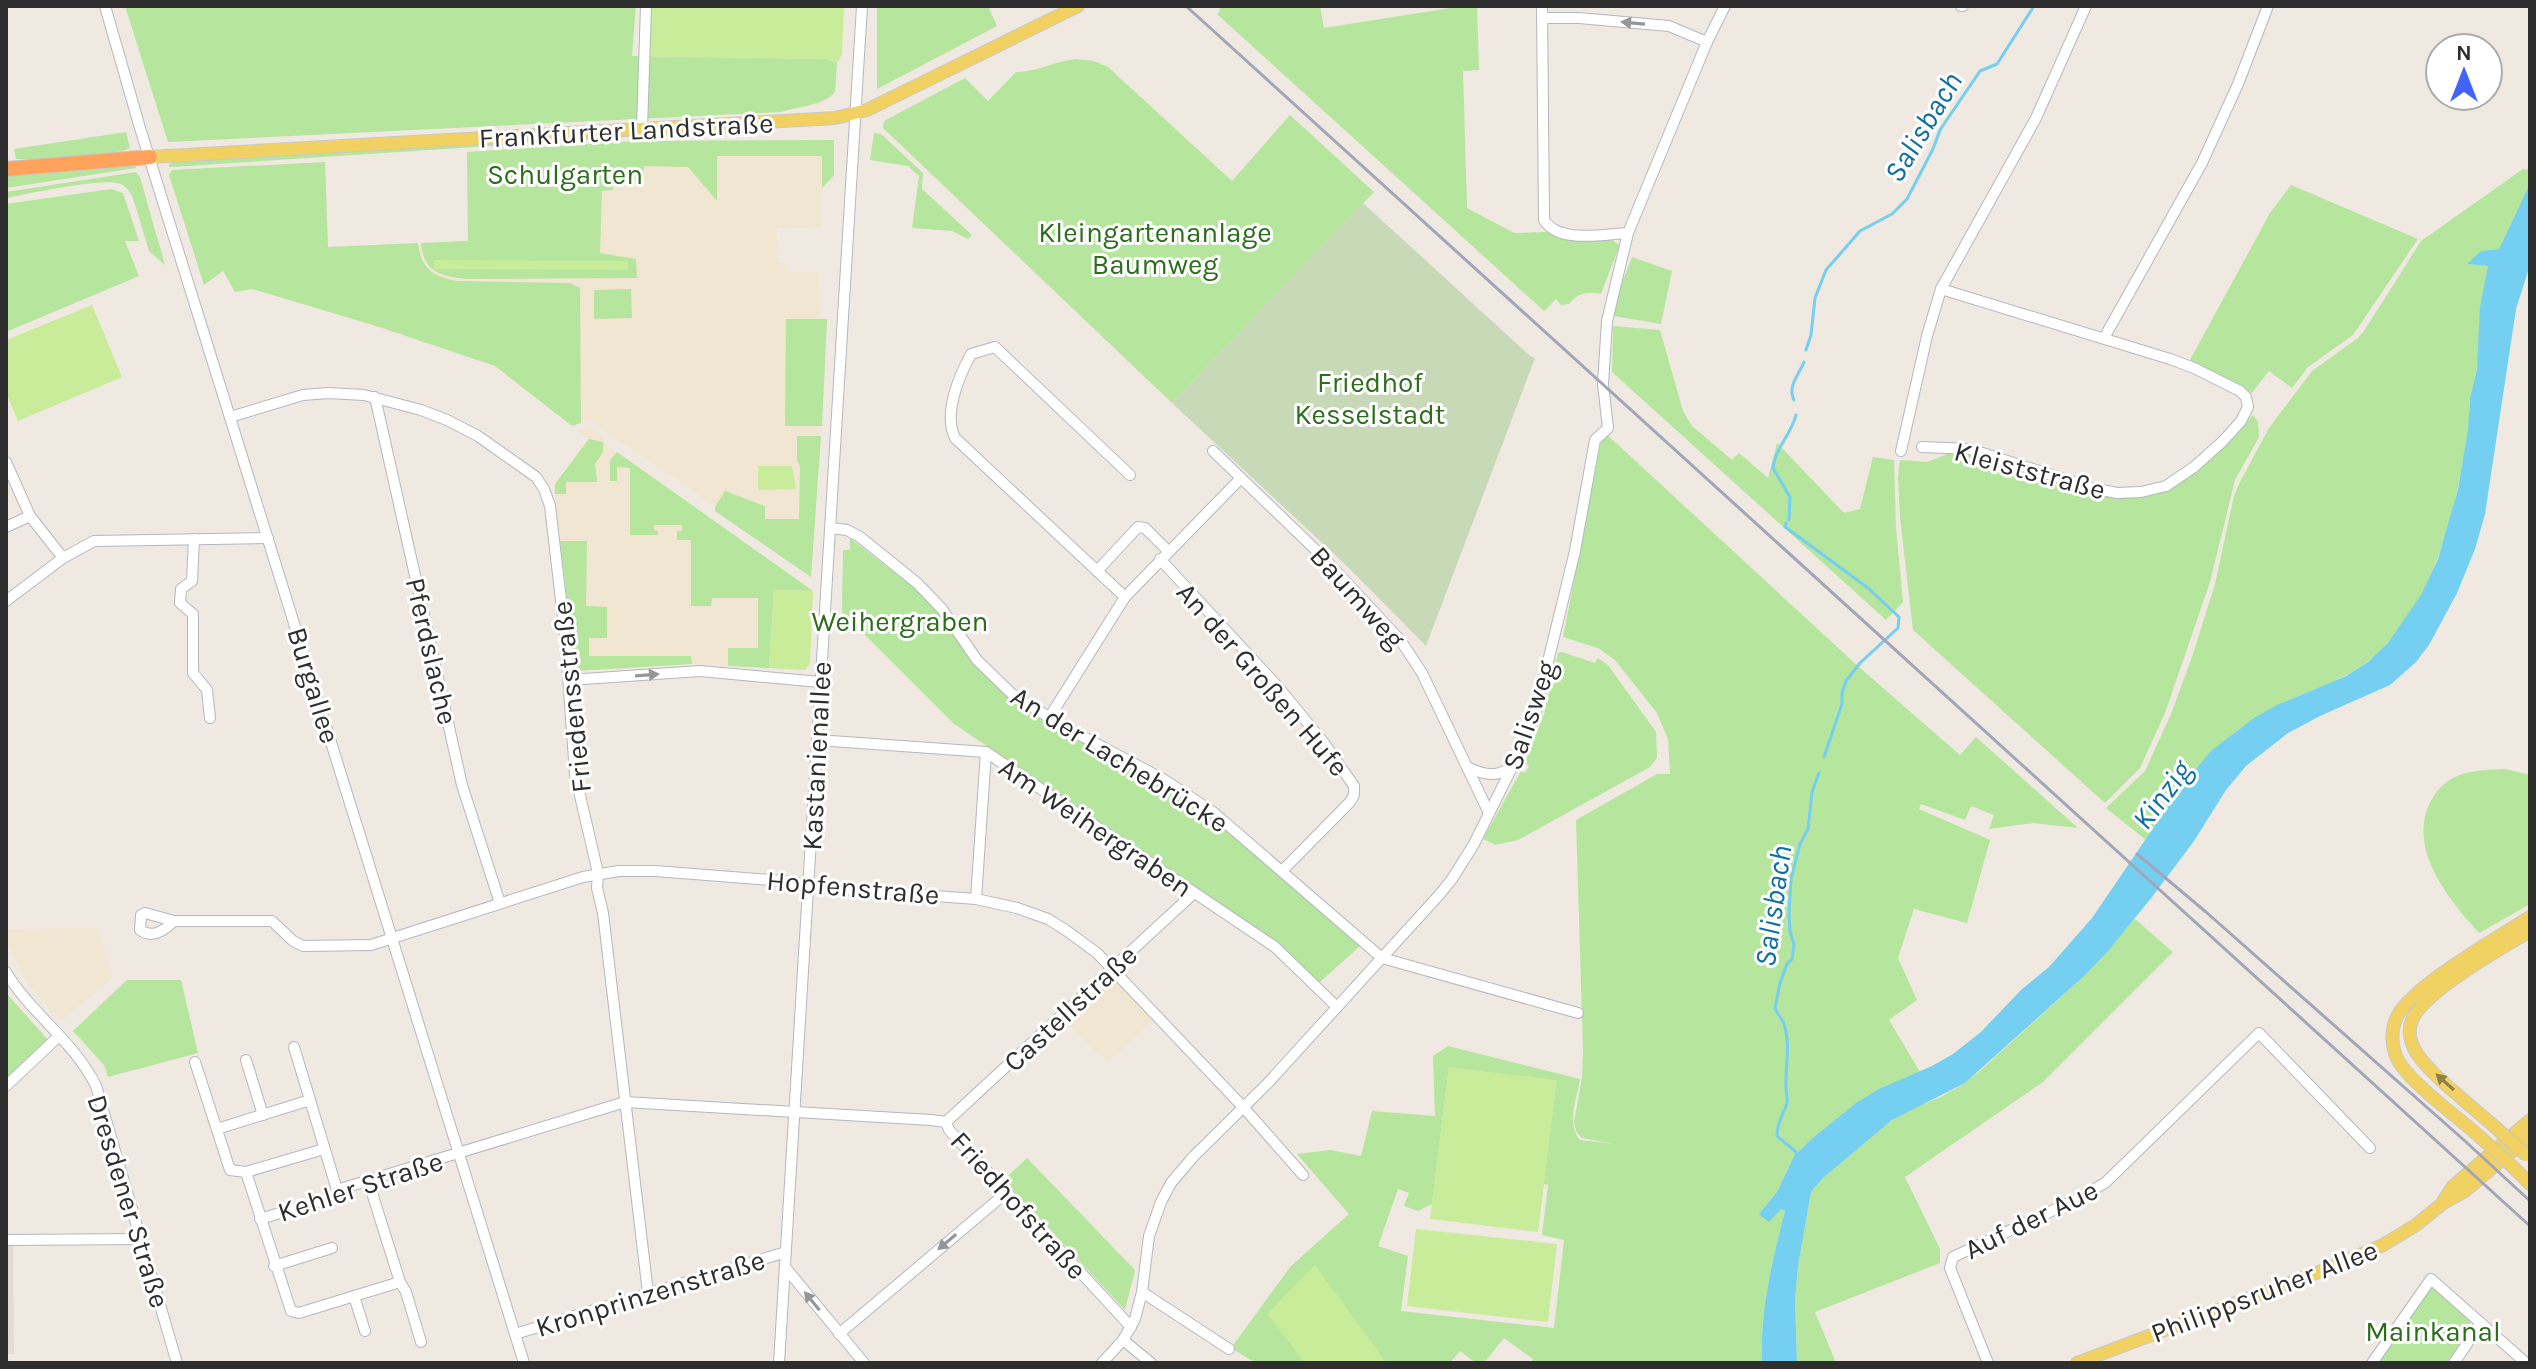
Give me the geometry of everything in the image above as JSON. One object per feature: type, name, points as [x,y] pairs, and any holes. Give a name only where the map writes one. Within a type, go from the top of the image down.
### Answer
[{"type":"highway","points":[[6,167],[58,166],[150,157]]},
{"type":"main road","name":"Frankfurter Landstraße","points":[[150,157],[827,119],[857,113],[1078,6]]},
{"type":"main road","points":[[2530,917],[2497,937],[2411,1000],[2397,1018],[2393,1037],[2399,1062],[2411,1077],[2530,1184]]},
{"type":"main road","points":[[2528,1157],[2425,1063],[2413,1047],[2410,1029],[2416,1014],[2440,990],[2478,962],[2530,931]]},
{"type":"main road","points":[[2443,1203],[2453,1186],[2530,1120]]},
{"type":"main road","points":[[2443,1203],[2465,1191],[2530,1136]]},
{"type":"main road","name":"Philippsruher Allee","points":[[2080,1362],[2361,1255],[2403,1234],[2443,1203]]},
{"type":"street","name":"Burgallee","points":[[105,6],[524,1363]]},
{"type":"street","points":[[642,128],[646,6]]},
{"type":"street","name":"Kastanienallee","points":[[779,1363],[862,6]]},
{"type":"street","name":"Salisweg","points":[[1102,1363],[1131,1327],[1142,1292],[1149,1236],[1166,1193],[1182,1169],[1244,1108],[1452,879],[1514,765],[1534,719],[1555,638],[1595,440],[1608,428],[1603,384],[1607,321],[1628,233],[1707,42],[1725,6]]},
{"type":"street","points":[[1901,451],[1941,289],[2036,118],[2086,6]]},
{"type":"street","points":[[1941,289],[2104,338],[2202,163],[2238,84],[2268,6]]},
{"type":"street","points":[[1628,233],[1565,234],[1554,231],[1544,220],[1542,12],[1669,26],[1707,42]]},
{"type":"street","name":"Kleiststraße","points":[[1922,447],[1970,449],[2092,488],[2117,493],[2141,492],[2166,486],[2194,467],[2241,421],[2248,407],[2246,397],[2224,382],[2194,368],[2104,338]]},
{"type":"street","points":[[1125,597],[953,435],[951,427],[956,387],[971,354],[995,347],[1130,475]]},
{"type":"street","name":"Friedensstraße","points":[[230,417],[303,395],[342,393],[375,397],[429,412],[456,424],[522,466],[536,477],[544,489],[553,520],[576,782],[598,873],[597,888],[603,913],[648,1293]]},
{"type":"street","name":"Pferdslache","points":[[375,397],[462,785],[500,903]]},
{"type":"street","name":"Baumweg","points":[[1213,451],[1355,589],[1401,641],[1422,673],[1489,813]]},
{"type":"street","points":[[6,462],[30,516],[63,558]]},
{"type":"street","points":[[1049,718],[1125,597],[1241,478]]},
{"type":"street","points":[[6,527],[30,516]]},
{"type":"street","points":[[1097,571],[1138,527],[1145,528],[1168,551]]},
{"type":"street","name":"An der Lachebrücke","points":[[831,528],[855,534],[917,583],[942,609],[970,652],[1012,694],[1049,718],[1190,796],[1229,824],[1382,958]]},
{"type":"street","points":[[6,601],[63,558],[94,541],[268,538]]},
{"type":"street","points":[[194,539],[192,581],[181,589],[180,603],[193,614],[193,669],[195,677],[207,690],[210,718]]},
{"type":"street","name":"An der Großen Hufe","points":[[1160,559],[1279,688],[1354,786],[1350,802],[1282,871]]},
{"type":"street","points":[[569,680],[700,671],[820,682]]},
{"type":"street","name":"Am Weihergraben","points":[[817,740],[986,752],[1275,947],[1337,1007]]},
{"type":"street","points":[[976,899],[986,752]]},
{"type":"street","points":[[1469,768],[1495,775],[1514,765]]},
{"type":"street","name":"Hopfenstraße","points":[[174,921],[272,921],[296,943],[308,946],[371,945],[598,873],[655,871],[976,899],[1017,908],[1048,919],[1084,942],[1113,969],[1303,1175]]},
{"type":"street","name":"Castellstraße","points":[[946,1122],[1194,893]]},
{"type":"street","points":[[1382,958],[1578,1013]]},
{"type":"street","name":"Dresdener Straße","points":[[6,972],[90,1074],[100,1096],[177,1363]]},
{"type":"street","name":"Auf der Aue","points":[[1988,1363],[1950,1268],[1953,1257],[2105,1183],[2259,1033],[2370,1148]]},
{"type":"street","points":[[6,1086],[59,1036]]},
{"type":"street","points":[[294,1047],[337,1190]]},
{"type":"street","points":[[246,1060],[263,1115]]},
{"type":"street","points":[[195,1062],[230,1170],[246,1172],[324,1149]]},
{"type":"street","points":[[217,1129],[310,1100]]},
{"type":"street","name":"Friedhofstraße","points":[[625,1102],[946,1122],[949,1130],[1131,1327]]},
{"type":"street","name":"Kehler Straße","points":[[260,1219],[333,1197],[337,1190],[368,1180],[625,1102]]},
{"type":"street","points":[[246,1172],[291,1311],[299,1313],[400,1282]]},
{"type":"street","points":[[368,1180],[421,1342]]},
{"type":"street","points":[[839,1334],[1007,1192]]},
{"type":"street","points":[[6,1240],[141,1239]]},
{"type":"street","points":[[274,1266],[332,1248]]},
{"type":"street","name":"Kronprinzenstraße","points":[[515,1334],[786,1252]]},
{"type":"street","points":[[785,1267],[864,1363]]},
{"type":"street","points":[[2372,1363],[2431,1279],[2526,1363]]},
{"type":"street","points":[[1142,1292],[1229,1349]]},
{"type":"street","points":[[354,1296],[365,1331]]},
{"type":"street","points":[[2454,1363],[2481,1323]]},
{"type":"street","points":[[1123,1340],[1151,1363]]},
{"type":"shaded area","points":[[834,140],[834,175],[822,188],[822,227],[777,228],[778,263],[786,263],[787,272],[819,272],[820,318],[827,319],[811,577],[715,511],[715,506],[589,420],[572,426],[495,366],[331,312],[328,247],[468,241],[467,152],[637,141]]},
{"type":"shaded area","points":[[588,425],[603,435],[604,443],[813,591],[810,663],[805,670],[700,664],[576,671],[554,490],[555,484],[588,439],[577,430]]},
{"type":"shaded area","points":[[98,928],[113,977],[61,1021],[27,982],[6,942],[6,929]]},
{"type":"shaded area","points":[[1112,977],[1153,1020],[1108,1062],[1066,1022]]},
{"type":"shaded area","points":[[6,1240],[13,1240],[14,1354],[6,1354]]},
{"type":"green space","points":[[125,6],[636,6],[632,56],[826,59],[837,63],[835,92],[817,103],[781,112],[168,142]]},
{"type":"green space","points":[[647,6],[844,6],[842,54],[837,63],[826,59],[644,56]]},
{"type":"green space","points":[[877,6],[988,6],[997,26],[877,89]]},
{"type":"green space","points":[[1219,6],[1320,6],[1324,28],[1477,6],[1479,70],[1463,71],[1467,208],[1514,233],[1608,237],[1619,245],[1601,294],[1583,294],[1569,304],[1561,305],[1556,299],[1544,311],[1217,14]]},
{"type":"green space","name":"Kleingartenanlage Baumweg","points":[[1076,59],[1094,61],[1108,67],[1232,181],[1290,115],[1374,192],[1172,403],[883,128],[884,121],[965,78],[988,101],[1016,72]]},
{"type":"green space","points":[[766,130],[766,133],[640,136],[169,167],[175,161],[642,132]]},
{"type":"green space","points":[[126,132],[130,148],[122,151],[58,159],[16,159],[14,149]]},
{"type":"green space","points":[[874,133],[881,134],[923,173],[922,189],[972,235],[968,239],[952,231],[912,228],[919,176],[908,166],[870,160]]},
{"type":"green space","name":"Schulgarten","points":[[834,140],[834,175],[822,188],[822,156],[717,156],[717,201],[688,167],[644,166],[643,180],[613,180],[613,190],[602,191],[600,253],[636,259],[637,278],[467,279],[435,271],[423,253],[421,243],[468,241],[467,152],[637,141]]},
{"type":"green space","points":[[325,162],[328,247],[418,243],[429,270],[448,279],[570,283],[580,288],[581,423],[572,426],[495,366],[252,289],[235,292],[223,271],[204,285],[169,175],[172,170]]},
{"type":"green space","points":[[135,164],[136,168],[6,188],[6,174]]},
{"type":"green space","points":[[2523,169],[2530,170],[2530,184],[2499,249],[2481,251],[2468,264],[2488,266],[2479,355],[2456,495],[2448,527],[2425,589],[2390,641],[2367,662],[2345,676],[2286,701],[2253,720],[2217,748],[2187,782],[2146,840],[2106,808],[2145,771],[2171,714],[2215,584],[2234,496],[2269,428],[2312,371],[2364,331],[2421,241]]},
{"type":"green space","points":[[136,172],[165,265],[149,251],[133,198],[121,184],[83,184],[6,198],[6,192]]},
{"type":"green space","points":[[2291,185],[2418,239],[2353,335],[2308,367],[2292,388],[2269,371],[2252,393],[2190,360],[2270,213]]},
{"type":"green space","points":[[111,189],[123,193],[139,241],[125,241],[139,276],[6,332],[6,204]]},
{"type":"green space","name":"Friedhof Kesselstadt","points":[[1363,203],[1535,358],[1426,646],[1347,566],[1172,403]]},
{"type":"green space","points":[[1632,257],[1672,271],[1661,324],[1614,316],[1620,288]]},
{"type":"green space","points":[[434,260],[628,261],[628,270],[434,269]]},
{"type":"green space","points":[[631,289],[632,318],[594,319],[594,290]]},
{"type":"green space","points":[[92,305],[122,377],[18,421],[6,393],[6,340]]},
{"type":"green space","points":[[786,319],[827,319],[822,426],[785,426]]},
{"type":"green space","points":[[1613,326],[1660,330],[1683,411],[1692,426],[1732,460],[1739,453],[1768,478],[1777,443],[1844,513],[1860,509],[1873,457],[1894,460],[1903,602],[1886,620],[1612,372]]},
{"type":"green space","points":[[2253,415],[2258,422],[2259,437],[2235,480],[2210,582],[2165,713],[2140,768],[2105,803],[1913,630],[1900,517],[1900,460],[1927,462],[1950,453],[1965,454],[2091,493],[2116,498],[2141,497],[2196,471],[2225,446]]},
{"type":"green space","points":[[1603,431],[1860,668],[1960,755],[1976,737],[2078,828],[2033,823],[1989,829],[1994,815],[1971,806],[1965,820],[1921,804],[1919,809],[1990,840],[1967,923],[1914,909],[1898,958],[1917,1000],[1889,1020],[1920,1072],[1857,1103],[1794,1156],[1777,1192],[1759,1214],[1781,1209],[1785,1211],[1765,1305],[1762,1363],[1531,1363],[1533,1359],[1504,1338],[1484,1363],[1476,1363],[1460,1351],[1450,1363],[1256,1363],[1231,1348],[1291,1266],[1349,1214],[1297,1154],[1331,1150],[1361,1156],[1372,1111],[1435,1116],[1433,1056],[1448,1046],[1580,1079],[1574,1122],[1582,1077],[1583,1049],[1576,820],[1657,774],[1670,774],[1668,739],[1657,713],[1615,660],[1598,648],[1563,637]],"holes":[[[1449,1067],[1544,1184],[1548,1185],[1542,1235],[1564,1240],[1554,1328],[1401,1311],[1408,1256],[1378,1246],[1398,1189],[1409,1193],[1404,1206],[1418,1211],[1432,1204]],[[1574,1122],[1582,1138],[1614,1144],[1580,1140],[1576,1134]]]},
{"type":"green space","points":[[797,436],[821,436],[811,577],[715,511],[725,491],[765,506],[765,519],[799,519]]},
{"type":"green space","points":[[589,439],[603,442],[603,452],[595,464],[597,482],[566,482],[566,494],[555,494],[555,484]]},
{"type":"green space","points":[[617,452],[813,591],[774,590],[769,668],[728,666],[728,648],[758,648],[758,598],[712,598],[711,606],[691,606],[691,540],[677,540],[677,531],[682,531],[682,525],[654,525],[658,535],[630,535],[630,468],[617,467],[617,481],[610,481],[610,460]]},
{"type":"green space","points":[[758,466],[792,466],[796,489],[758,490]]},
{"type":"green space","name":"Weihergraben","points":[[850,538],[926,597],[964,650],[994,682],[1216,818],[1360,946],[1319,983],[1278,944],[953,723],[842,612],[843,550],[850,550]]},
{"type":"green space","points":[[560,541],[587,541],[586,606],[607,607],[607,638],[589,638],[589,656],[691,656],[692,664],[576,671]]},
{"type":"green space","points":[[774,590],[813,591],[810,663],[805,670],[769,668]]},
{"type":"green space","points":[[1558,653],[1595,663],[1598,658],[1608,665],[1656,732],[1657,758],[1650,767],[1518,840],[1495,845],[1483,839],[1521,771],[1525,773],[1529,766],[1525,763],[1544,714]]},
{"type":"green space","points":[[2505,769],[2530,775],[2530,904],[2479,933],[2436,875],[2424,842],[2424,824],[2434,795],[2450,780],[2470,772]]},
{"type":"green space","points":[[2135,919],[2173,952],[2043,1082],[1905,1177],[1940,1249],[1940,1263],[1815,1312],[1836,1363],[1797,1363],[1795,1300],[1811,1192],[1822,1179],[1892,1120],[1941,1097],[1982,1069],[2083,977]]},
{"type":"green space","points":[[127,980],[181,980],[198,1053],[108,1077],[104,1065],[73,1031]]},
{"type":"green space","points":[[6,993],[50,1042],[6,1081]]},
{"type":"green space","points":[[1449,1067],[1557,1080],[1538,1232],[1430,1219]]},
{"type":"green space","points":[[1027,1158],[1135,1270],[1125,1310],[1004,1180]]},
{"type":"green space","points":[[1416,1229],[1557,1244],[1548,1322],[1407,1306]]},
{"type":"green space","points":[[1315,1265],[1385,1361],[1305,1363],[1267,1314]]},
{"type":"green space","name":"Mainkanal","points":[[2433,1288],[2470,1321],[2471,1326],[2447,1363],[2376,1363],[2425,1291]]},
{"type":"water","points":[[2530,184],[2530,265],[2516,309],[2485,514],[2457,593],[2429,645],[2416,662],[2390,685],[2288,733],[2246,766],[2152,897],[2083,977],[1965,1083],[1892,1120],[1822,1179],[1811,1192],[1798,1266],[1795,1300],[1797,1363],[1762,1363],[1765,1305],[1785,1211],[1781,1209],[1769,1222],[1759,1214],[1777,1192],[1794,1156],[1856,1103],[1879,1089],[1932,1066],[1981,1032],[2021,990],[2049,967],[2092,918],[2184,783],[2212,750],[2254,718],[2277,705],[2346,676],[2368,662],[2388,643],[2421,595],[2438,559],[2458,489],[2477,369],[2480,307],[2488,266],[2467,264],[2481,251],[2499,249]]},
{"type":"waterway","name":"Salisbach","points":[[1806,350],[1815,298],[1826,270],[1860,231],[1892,214],[1907,199],[1940,130],[1980,71],[1997,64],[2034,6]]},
{"type":"waterway","name":"Salisbach","points":[[1794,400],[1793,385],[1804,362]]},
{"type":"waterway","name":"Salisbach","points":[[1789,520],[1790,497],[1773,468],[1796,415]]},
{"type":"waterway","name":"Salisbach","points":[[1786,523],[1785,527],[1868,588],[1899,617],[1898,628],[1860,663],[1846,681],[1842,704],[1824,757]]},
{"type":"waterway","name":"Salisbach","points":[[1797,1156],[1777,1136],[1787,1101],[1787,1048],[1784,1024],[1775,1008],[1780,983],[1792,959],[1794,945],[1789,914],[1791,879],[1800,844],[1808,829],[1812,792],[1819,773]]},
{"type":"railway","points":[[1186,6],[2530,1226]]},
{"type":"railway","points":[[2137,854],[2530,1201]]},
{"type":"water label","name":"Kinzig","points":[[2162,795]]}]
